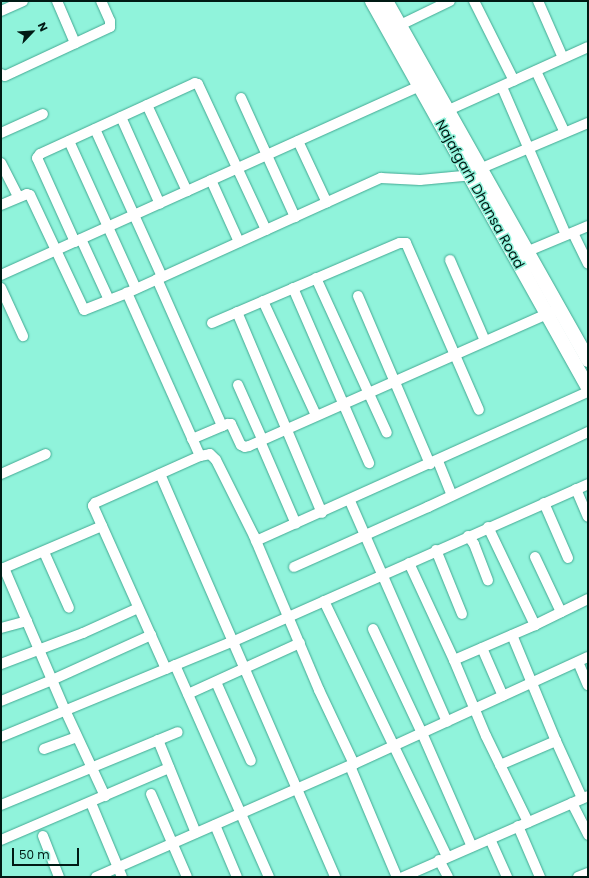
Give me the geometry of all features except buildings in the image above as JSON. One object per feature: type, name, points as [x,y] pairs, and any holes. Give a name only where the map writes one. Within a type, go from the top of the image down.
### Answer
[{"type":"main road","name":"Najafgarh Dhansa Road","points":[[372,1],[394,28],[552,311],[587,355]]},
{"type":"main road","name":"Najafgarh Dhansa Road","points":[[386,1],[394,28],[419,86],[442,114]]},
{"type":"main road","name":"Najafgarh Dhansa Road","points":[[474,172],[526,252],[552,311],[571,360],[588,387]]},
{"type":"street","points":[[6,6],[23,1]]},
{"type":"street","points":[[57,1],[76,43]]},
{"type":"street","points":[[1,74],[5,76],[110,27],[110,21],[101,1]]},
{"type":"street","points":[[394,28],[450,1]]},
{"type":"street","points":[[474,1],[514,81]]},
{"type":"street","points":[[538,1],[563,58]]},
{"type":"street","points":[[442,114],[588,47]]},
{"type":"street","points":[[536,71],[565,133]]},
{"type":"street","points":[[109,300],[37,158],[40,154],[194,83],[198,84],[266,230]]},
{"type":"street","points":[[1,275],[419,86]]},
{"type":"street","points":[[502,87],[528,149],[569,234],[588,264]]},
{"type":"street","points":[[241,98],[295,217]]},
{"type":"street","points":[[147,105],[187,191]]},
{"type":"street","points":[[1,133],[43,114]]},
{"type":"street","points":[[121,117],[160,204]]},
{"type":"street","points":[[1,205],[27,194],[32,197],[84,310],[132,291],[381,178],[420,180],[458,178],[588,123]]},
{"type":"street","points":[[95,129],[134,215],[222,426]]},
{"type":"street","points":[[69,141],[109,227],[132,291],[200,456]]},
{"type":"street","points":[[298,141],[327,203]]},
{"type":"street","points":[[1,163],[18,198]]},
{"type":"street","points":[[211,180],[239,242]]},
{"type":"street","points":[[526,252],[588,226]]},
{"type":"street","points":[[212,323],[400,243],[406,243],[479,410]]},
{"type":"street","points":[[450,260],[486,341]]},
{"type":"street","points":[[316,278],[387,432]]},
{"type":"street","points":[[1,288],[23,336]]},
{"type":"street","points":[[293,288],[342,404],[369,463]]},
{"type":"street","points":[[358,296],[434,463],[452,495]]},
{"type":"street","points":[[264,301],[316,415]]},
{"type":"street","points":[[192,439],[222,426],[231,424],[241,445],[245,447],[552,311]]},
{"type":"street","points":[[237,312],[322,513]]},
{"type":"street","points":[[571,360],[587,355]]},
{"type":"street","points":[[238,385],[296,524]]},
{"type":"street","points":[[256,541],[434,463],[588,392]]},
{"type":"street","points":[[294,567],[588,432]]},
{"type":"street","points":[[1,474],[46,454]]},
{"type":"street","points":[[269,877],[188,694],[151,636],[94,509],[95,503],[200,456],[210,454],[216,460],[256,541],[352,765],[397,877]]},
{"type":"street","points":[[160,474],[335,877]]},
{"type":"street","points":[[1,737],[232,642],[436,550],[588,484]]},
{"type":"street","points":[[576,489],[588,517]]},
{"type":"street","points":[[350,500],[447,722]]},
{"type":"street","points":[[544,503],[568,558]]},
{"type":"street","points":[[102,526],[44,552],[2,566],[77,737],[105,796]]},
{"type":"street","points":[[488,527],[535,625]]},
{"type":"street","points":[[468,536],[474,544],[488,580]]},
{"type":"street","points":[[436,550],[462,614]]},
{"type":"street","points":[[44,552],[69,608]]},
{"type":"street","points":[[535,558],[561,612]]},
{"type":"street","points":[[409,563],[500,765],[523,824],[540,877]]},
{"type":"street","points":[[454,660],[535,625],[588,599]]},
{"type":"street","points":[[324,601],[394,746],[443,858],[448,877]]},
{"type":"street","points":[[1,664],[38,648],[84,632],[138,608]]},
{"type":"street","points":[[1,628],[27,621]]},
{"type":"street","points":[[373,629],[422,733],[472,847]]},
{"type":"street","points":[[403,877],[443,858],[472,847],[585,797],[556,741],[512,635]]},
{"type":"street","points":[[1,701],[151,636]]},
{"type":"street","points":[[188,694],[244,670],[300,643]]},
{"type":"street","points":[[482,648],[502,696]]},
{"type":"street","points":[[96,877],[120,872],[172,844],[352,765],[588,657]]},
{"type":"street","points":[[578,662],[588,685]]},
{"type":"street","points":[[216,682],[251,760]]},
{"type":"street","points":[[1,806],[178,732]]},
{"type":"street","points":[[44,749],[77,737]]},
{"type":"street","points":[[158,740],[196,833]]},
{"type":"street","points":[[500,765],[556,741]]},
{"type":"street","points":[[1,840],[169,768]]},
{"type":"street","points":[[151,794],[187,877]]},
{"type":"street","points":[[91,802],[120,872]]},
{"type":"street","points":[[572,803],[588,835]]},
{"type":"street","points":[[215,825],[237,877]]},
{"type":"street","points":[[42,836],[59,877]]},
{"type":"street","points":[[490,839],[507,877]]},
{"type":"street","points":[[578,877],[588,873]]}]
